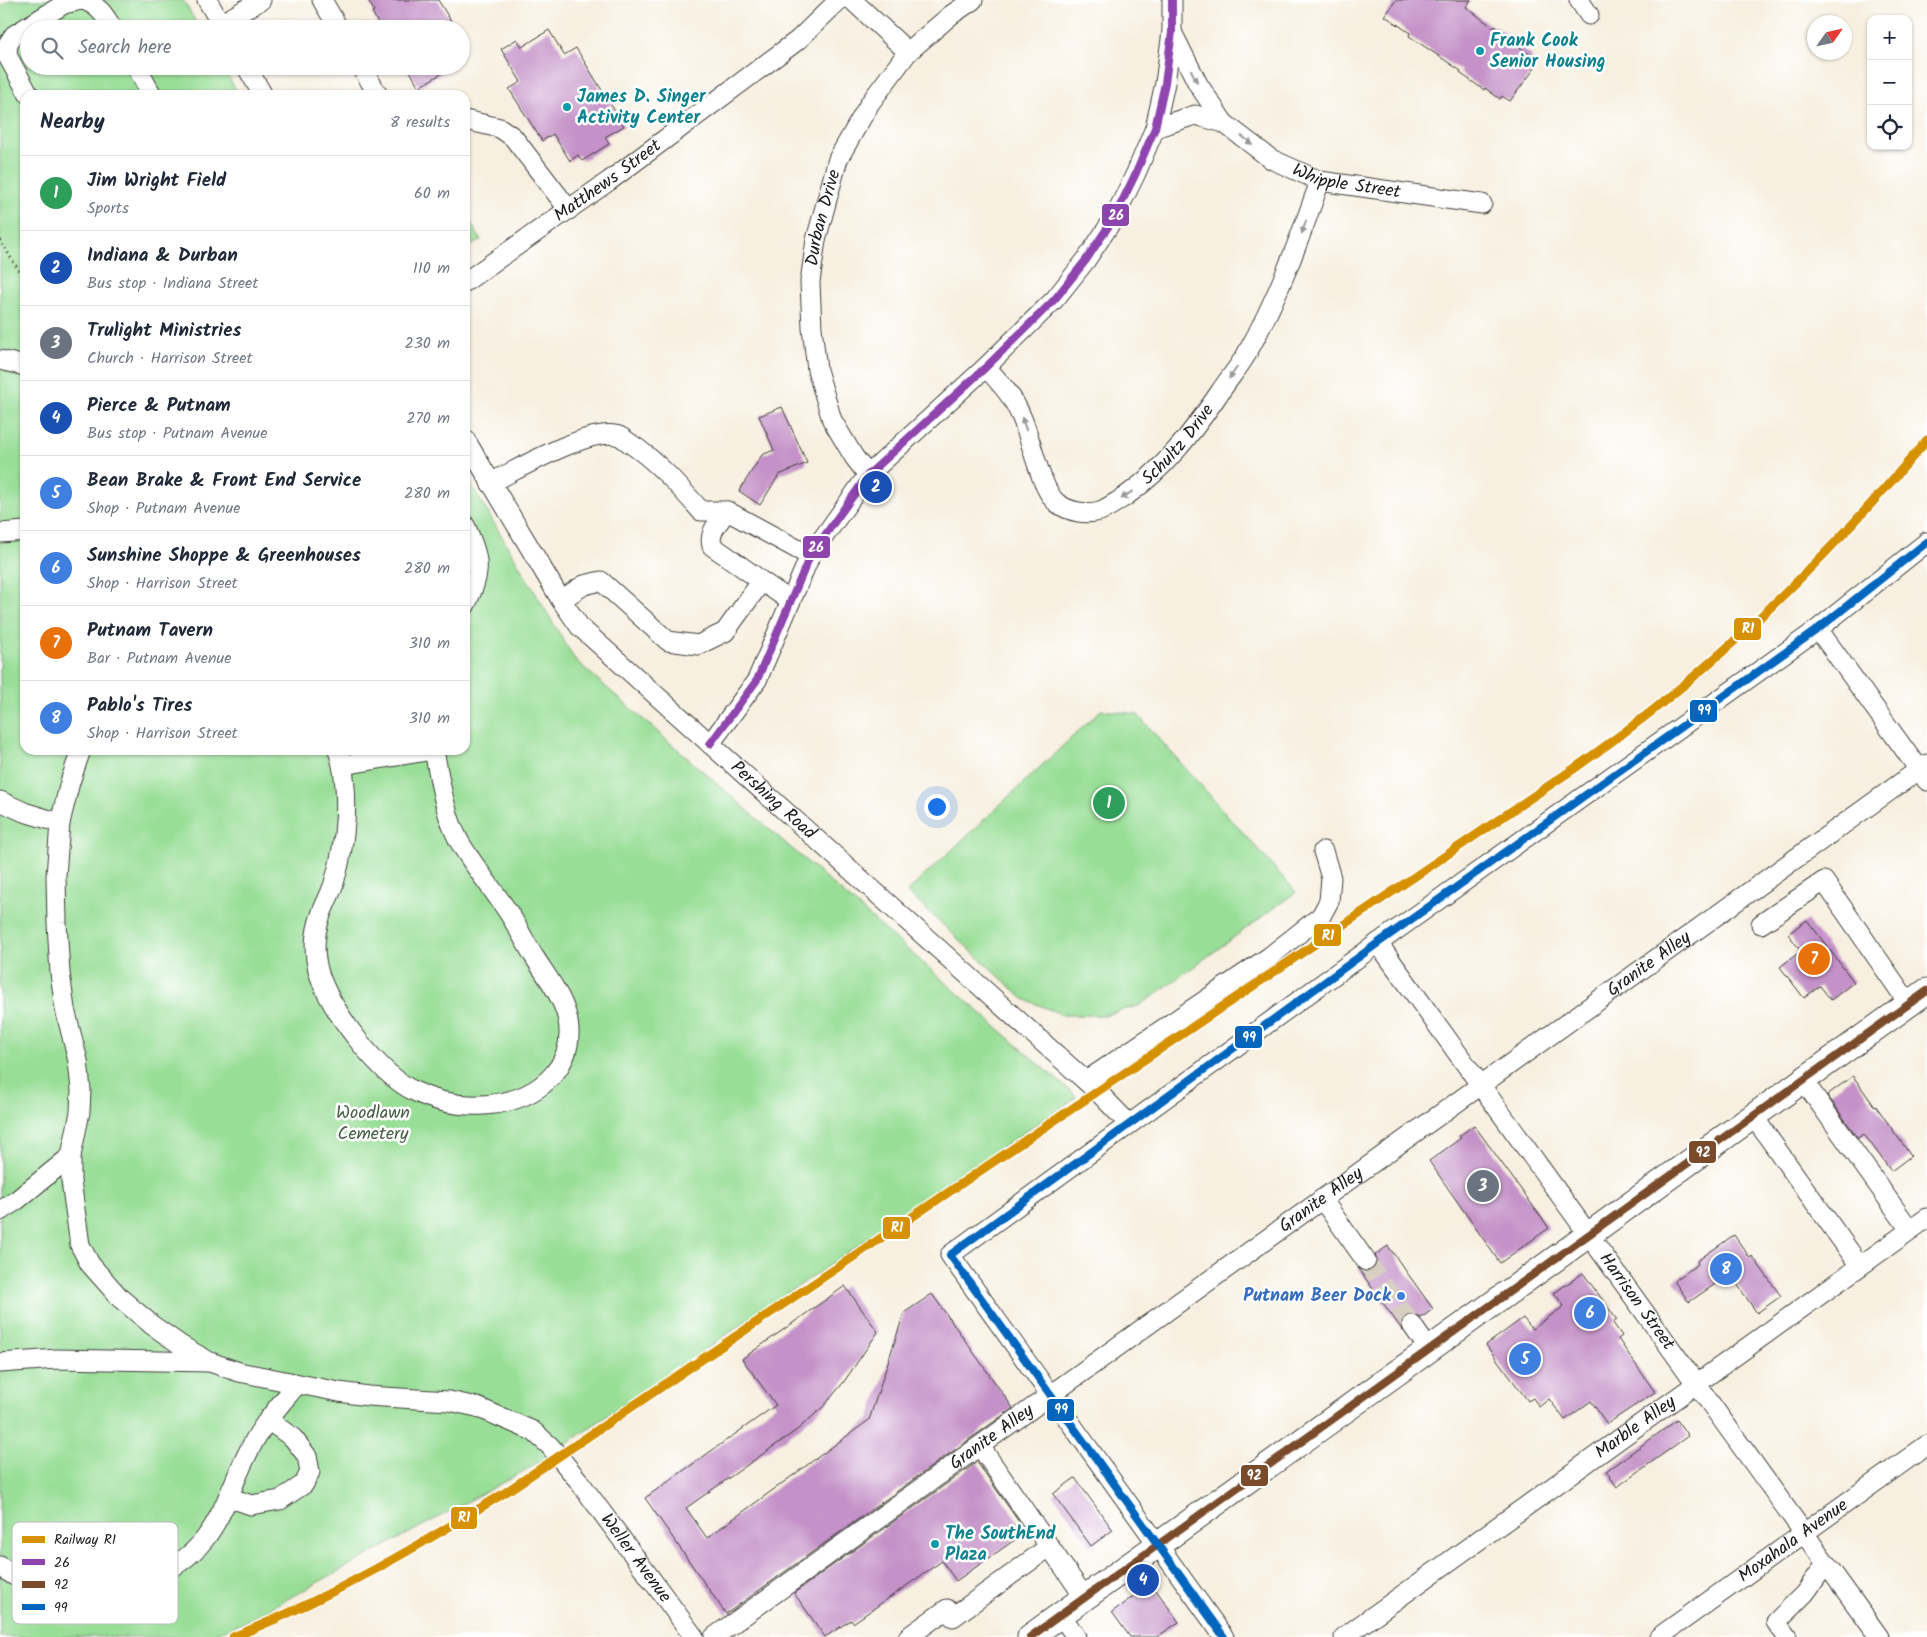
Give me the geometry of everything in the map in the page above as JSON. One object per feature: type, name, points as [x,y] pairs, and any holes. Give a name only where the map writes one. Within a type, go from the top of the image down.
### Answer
[{"type":"main road","points":[[1030,1637],[1918,998]]},
{"type":"street","points":[[38,20],[64,4],[82,0],[92,3],[103,12],[108,20]]},
{"type":"street","points":[[206,0],[218,20]]},
{"type":"street","points":[[231,20],[261,0]]},
{"type":"street","points":[[322,0],[334,20]]},
{"type":"street","name":"Matthews Street","points":[[470,279],[610,181],[798,40],[839,0]]},
{"type":"street","points":[[852,0],[908,52]]},
{"type":"street","name":"Durban Drive","points":[[868,476],[854,457],[832,420],[817,370],[812,328],[810,282],[816,240],[838,159],[870,103],[908,52],[951,15],[974,0]]},
{"type":"street","points":[[710,744],[757,680],[810,556],[868,476],[986,367],[1055,299],[1086,260],[1114,218],[1155,128],[1165,83],[1172,32],[1172,0]]},
{"type":"street","points":[[20,31],[14,35],[4,55],[26,90]]},
{"type":"street","name":"Whipple Street","points":[[1172,32],[1198,84],[1224,123]]},
{"type":"street","points":[[141,75],[149,90]]},
{"type":"street","points":[[251,75],[260,90]]},
{"type":"street","points":[[366,75],[375,90]]},
{"type":"street","name":"Whipple Street","points":[[1155,128],[1195,114],[1224,123],[1271,158],[1320,181],[1482,204]]},
{"type":"street","points":[[470,121],[500,128],[513,137],[568,210]]},
{"type":"street","name":"Schultz Drive","points":[[986,367],[1008,390],[1022,416],[1047,491],[1057,502],[1072,510],[1087,513],[1108,507],[1134,490],[1169,459],[1194,431],[1245,356],[1294,255],[1320,181]]},
{"type":"street","points":[[0,360],[20,365]]},
{"type":"street","points":[[490,483],[568,446],[597,435],[616,434],[639,449],[672,479],[701,511],[727,511],[810,556]]},
{"type":"street","name":"Pershing Road","points":[[470,448],[561,600],[580,627],[1086,1081],[1129,1124]]},
{"type":"street","points":[[727,511],[714,529],[710,539],[712,546],[748,570],[761,582],[791,601]]},
{"type":"street","points":[[0,533],[20,531]]},
{"type":"street","points":[[470,539],[477,559],[478,576],[470,596]]},
{"type":"street","points":[[1224,1637],[950,1255],[1378,943],[1818,629],[1927,542]]},
{"type":"street","points":[[561,600],[584,585],[602,581],[668,641],[698,645],[725,632],[761,582]]},
{"type":"street","points":[[1818,629],[1924,771]]},
{"type":"street","points":[[79,755],[70,782],[60,823],[56,876],[60,973],[78,1061],[81,1090],[80,1112],[71,1156],[72,1181],[80,1245],[90,1264],[120,1298],[152,1325],[182,1346],[210,1362]]},
{"type":"street","points":[[376,755],[341,758],[345,781],[345,806],[339,864],[334,886],[322,913],[316,934],[315,952],[318,970],[326,989],[344,1020],[364,1046],[397,1080],[413,1091],[432,1098],[451,1103],[486,1105],[521,1097],[549,1079],[566,1058],[570,1030],[562,1002],[510,915],[459,840],[449,816],[435,755]]},
{"type":"street","name":"Granite Alley","points":[[714,1637],[1481,1085],[1924,771]]},
{"type":"street","points":[[0,801],[24,812],[60,823]]},
{"type":"street","points":[[1086,1081],[1270,957],[1321,916],[1329,901],[1331,878],[1323,851]]},
{"type":"street","points":[[1761,924],[1824,881],[1918,998]]},
{"type":"street","name":"Harrison Street","points":[[1378,943],[1879,1637]]},
{"type":"street","points":[[1803,1080],[1910,1230]]},
{"type":"street","points":[[1753,1116],[1860,1266]]},
{"type":"street","points":[[0,1211],[71,1156]]},
{"type":"street","points":[[1322,1199],[1366,1261]]},
{"type":"street","name":"Marble Alley","points":[[1344,1637],[1927,1218]]},
{"type":"street","points":[[1412,1325],[1429,1350]]},
{"type":"street","points":[[0,1363],[57,1359],[210,1362]]},
{"type":"street","name":"Weller Avenue","points":[[210,1362],[239,1372],[368,1396],[450,1401],[477,1407],[533,1431],[550,1446],[578,1480],[694,1637]]},
{"type":"street","points":[[178,1564],[205,1539],[228,1497],[253,1442],[297,1384]]},
{"type":"street","points":[[228,1497],[251,1505],[265,1503],[280,1500],[304,1484],[310,1472],[307,1456],[293,1438],[268,1420]]},
{"type":"street","name":"Moxahala Avenue","points":[[1659,1637],[1927,1444]]},
{"type":"street","points":[[980,1446],[1085,1598]]},
{"type":"street","points":[[908,1637],[946,1609],[952,1618],[1049,1547]]},
{"type":"street","points":[[1787,1637],[1776,1622],[1805,1593],[1826,1564]]},
{"type":"street","points":[[0,1566],[12,1576]]},
{"type":"street","points":[[1060,1615],[1076,1637]]},
{"type":"path","points":[[0,240],[20,273]]},
{"type":"green space","name":"Woodlawn Cemetery","points":[[10,0],[183,0],[195,20],[20,20],[20,75],[227,75],[236,90],[20,90],[20,755],[470,755],[470,482],[575,660],[1077,1097],[535,1465],[241,1624],[205,1637],[0,1637],[0,6]]},
{"type":"green space","points":[[470,221],[481,240],[470,246]]},
{"type":"green space","points":[[1101,710],[1137,714],[1296,892],[1141,1005],[1105,1015],[1063,1015],[1024,999],[907,892]]},
{"type":"building","points":[[368,0],[438,0],[450,20],[376,20],[372,12],[374,11]]},
{"type":"building","name":"Frank Cook Senior Housing","points":[[1396,0],[1471,0],[1466,7],[1518,43],[1517,45],[1532,56],[1530,58],[1538,64],[1510,101],[1502,96],[1500,99],[1460,73],[1461,71],[1409,36],[1410,33],[1385,16]]},
{"type":"building","name":"James D. Singer Activity Center","points":[[549,30],[564,55],[576,48],[624,126],[605,137],[609,144],[582,161],[578,155],[570,161],[553,134],[542,141],[509,89],[521,82],[501,49],[517,39],[522,47]]},
{"type":"building","points":[[412,75],[439,75],[419,87]]},
{"type":"building","points":[[782,407],[807,463],[779,475],[760,505],[739,491],[762,455],[774,450],[759,416]]},
{"type":"building","points":[[1807,920],[1854,982],[1831,1000],[1820,986],[1804,998],[1780,967],[1801,951],[1788,934]]},
{"type":"building","points":[[1853,1076],[1911,1156],[1891,1171],[1864,1134],[1858,1138],[1827,1095]]},
{"type":"building","points":[[1474,1125],[1549,1228],[1500,1263],[1429,1161],[1461,1138],[1459,1136]]},
{"type":"building","points":[[1734,1235],[1781,1296],[1757,1313],[1730,1274],[1689,1302],[1674,1281],[1698,1264],[1697,1261]]},
{"type":"building","name":"Putnam Beer Dock","points":[[1388,1246],[1433,1309],[1421,1318],[1412,1314],[1405,1316],[1401,1325],[1403,1331],[1358,1268],[1367,1272],[1373,1270],[1377,1260],[1375,1255]]},
{"type":"building","points":[[1583,1273],[1617,1320],[1613,1323],[1622,1336],[1618,1339],[1655,1392],[1607,1424],[1591,1401],[1565,1420],[1549,1399],[1539,1407],[1533,1398],[1528,1401],[1486,1345],[1523,1318],[1532,1329],[1564,1306],[1554,1293]]},
{"type":"building","points":[[845,1286],[878,1332],[843,1383],[823,1407],[797,1430],[686,1508],[707,1538],[869,1420],[904,1313],[932,1294],[1013,1408],[726,1614],[645,1498],[776,1405],[742,1359]]},
{"type":"building","points":[[1677,1420],[1688,1436],[1617,1487],[1606,1471]]},
{"type":"building","name":"The SouthEnd Plaza","points":[[977,1462],[1026,1532],[956,1581],[942,1561],[853,1623],[851,1620],[825,1637],[794,1593]]},
{"type":"building","points":[[1075,1478],[1113,1530],[1091,1546],[1053,1494]]},
{"type":"building","points":[[1151,1583],[1179,1622],[1157,1637],[1130,1637],[1112,1612]]},
{"type":"tunnel","points":[[1366,1261],[1412,1325]]},
{"type":"rail line","name":"R1","points":[[233,1637],[339,1589],[506,1492],[1575,768],[1657,707],[1729,646],[1832,546],[1927,440]]},
{"type":"transit line","name":"26","points":[[710,744],[757,680],[810,556],[868,475],[986,367],[1055,299],[1086,260],[1114,218],[1155,128],[1165,83],[1172,32],[1172,0]]},
{"type":"transit line","name":"99","points":[[1224,1637],[950,1255],[1378,943],[1818,629],[1927,542]]},
{"type":"transit line","name":"92","points":[[1030,1637],[1927,991]]},
{"type":"place","name":"Frank Cook Senior Housing","points":[[1480,51]]},
{"type":"place","name":"James D. Singer Activity Center","points":[[567,107]]},
{"type":"place","name":"Indiana & Durban","points":[[876,487]]},
{"type":"place","name":"Jim Wright Field","points":[[1109,803]]},
{"type":"place","name":"Putnam Tavern","points":[[1814,959]]},
{"type":"place","name":"Trulight Ministries","points":[[1483,1186]]},
{"type":"place","name":"Pablo's Tires","points":[[1726,1269]]},
{"type":"place","name":"Putnam Beer Dock","points":[[1401,1296]]},
{"type":"place","name":"Sunshine Shoppe & Greenhouses","points":[[1590,1313]]},
{"type":"place","name":"Bean Brake & Front End Service","points":[[1525,1359]]},
{"type":"place","name":"The SouthEnd Plaza","points":[[935,1544]]},
{"type":"place","name":"Pierce & Putnam","points":[[1143,1580]]}]
